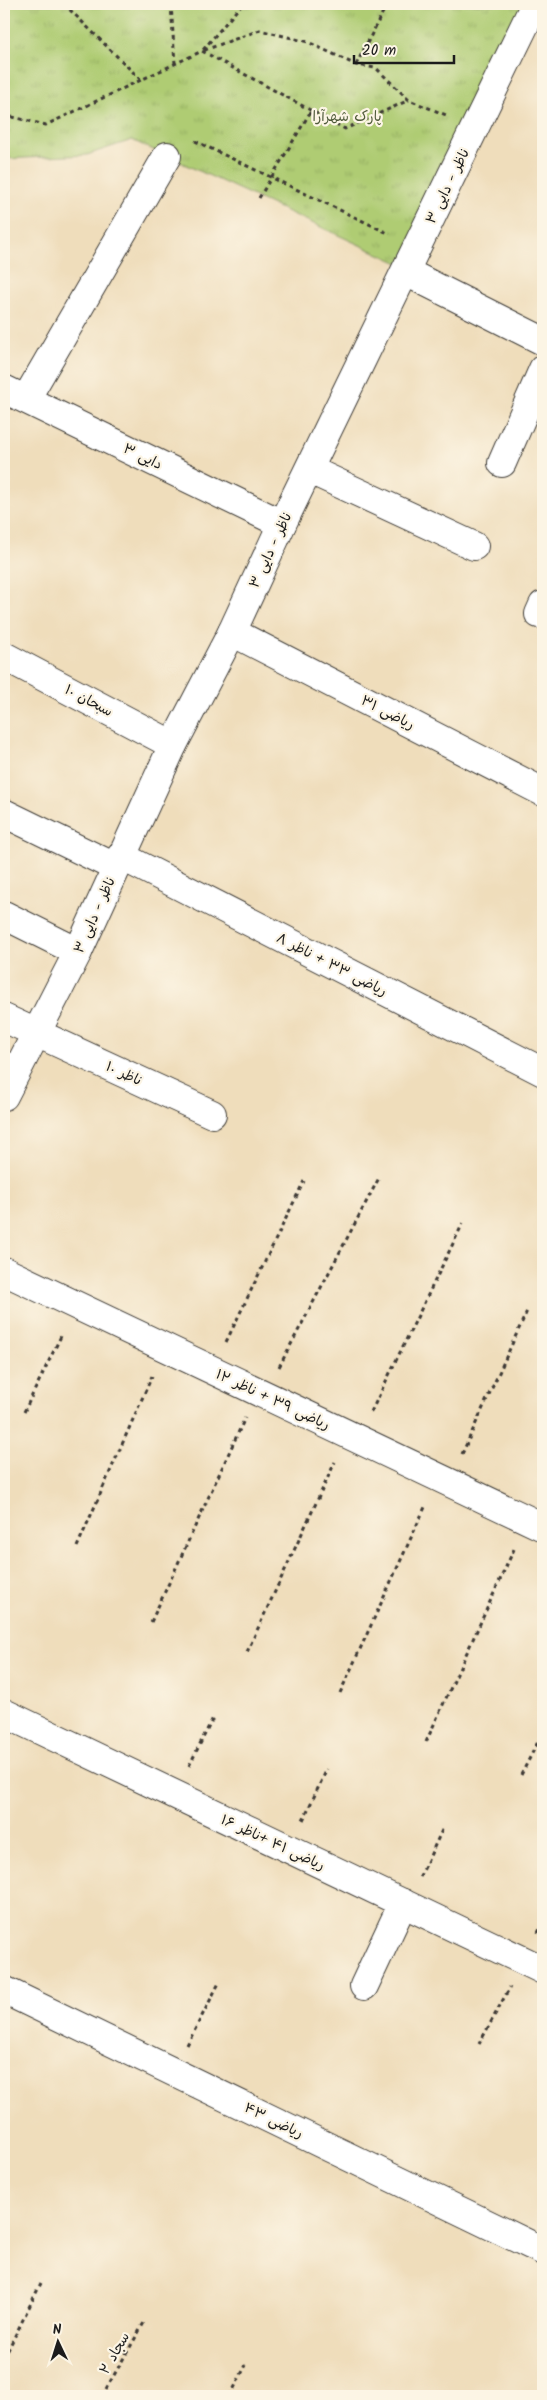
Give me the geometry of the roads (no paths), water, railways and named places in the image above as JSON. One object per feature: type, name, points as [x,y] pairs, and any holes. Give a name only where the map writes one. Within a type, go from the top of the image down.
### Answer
[{"type":"street","name":"ناظر - دایی ۳","points":[[4,1096],[78,952],[118,861],[173,745],[232,632],[282,524],[310,470],[535,4]]},
{"type":"street","points":[[15,394],[166,156]]},
{"type":"street","points":[[406,272],[543,341]]},
{"type":"street","points":[[502,463],[543,369]]},
{"type":"street","name":"دایی ۳","points":[[15,394],[282,524]]},
{"type":"street","points":[[310,470],[474,546]]},
{"type":"street","name":"ریاضی ۳۱","points":[[232,632],[543,792]]},
{"type":"street","name":"سبحان ۱۰","points":[[4,656],[173,745]]},
{"type":"street","points":[[4,814],[118,861]]},
{"type":"street","name":"ریاضی ۳۳ + ناظر ۸","points":[[118,861],[543,1072]]},
{"type":"street","points":[[4,915],[78,952]]},
{"type":"street","name":"ناظر ۱۰","points":[[4,1018],[212,1114]]},
{"type":"street","name":"ریاضی ۳۹ + ناظر ۱۲","points":[[4,1271],[535,1523]]},
{"type":"street","name":"ریاضی ۴۱ +ناظر ۱۶","points":[[4,1713],[533,1965]]},
{"type":"street","points":[[364,1986],[405,1904]]},
{"type":"street","name":"ریاضی ۴۳","points":[[4,1990],[543,2251]]},
{"type":"park label","name":"پارک شهرآرا","points":[[347,116]]}]
